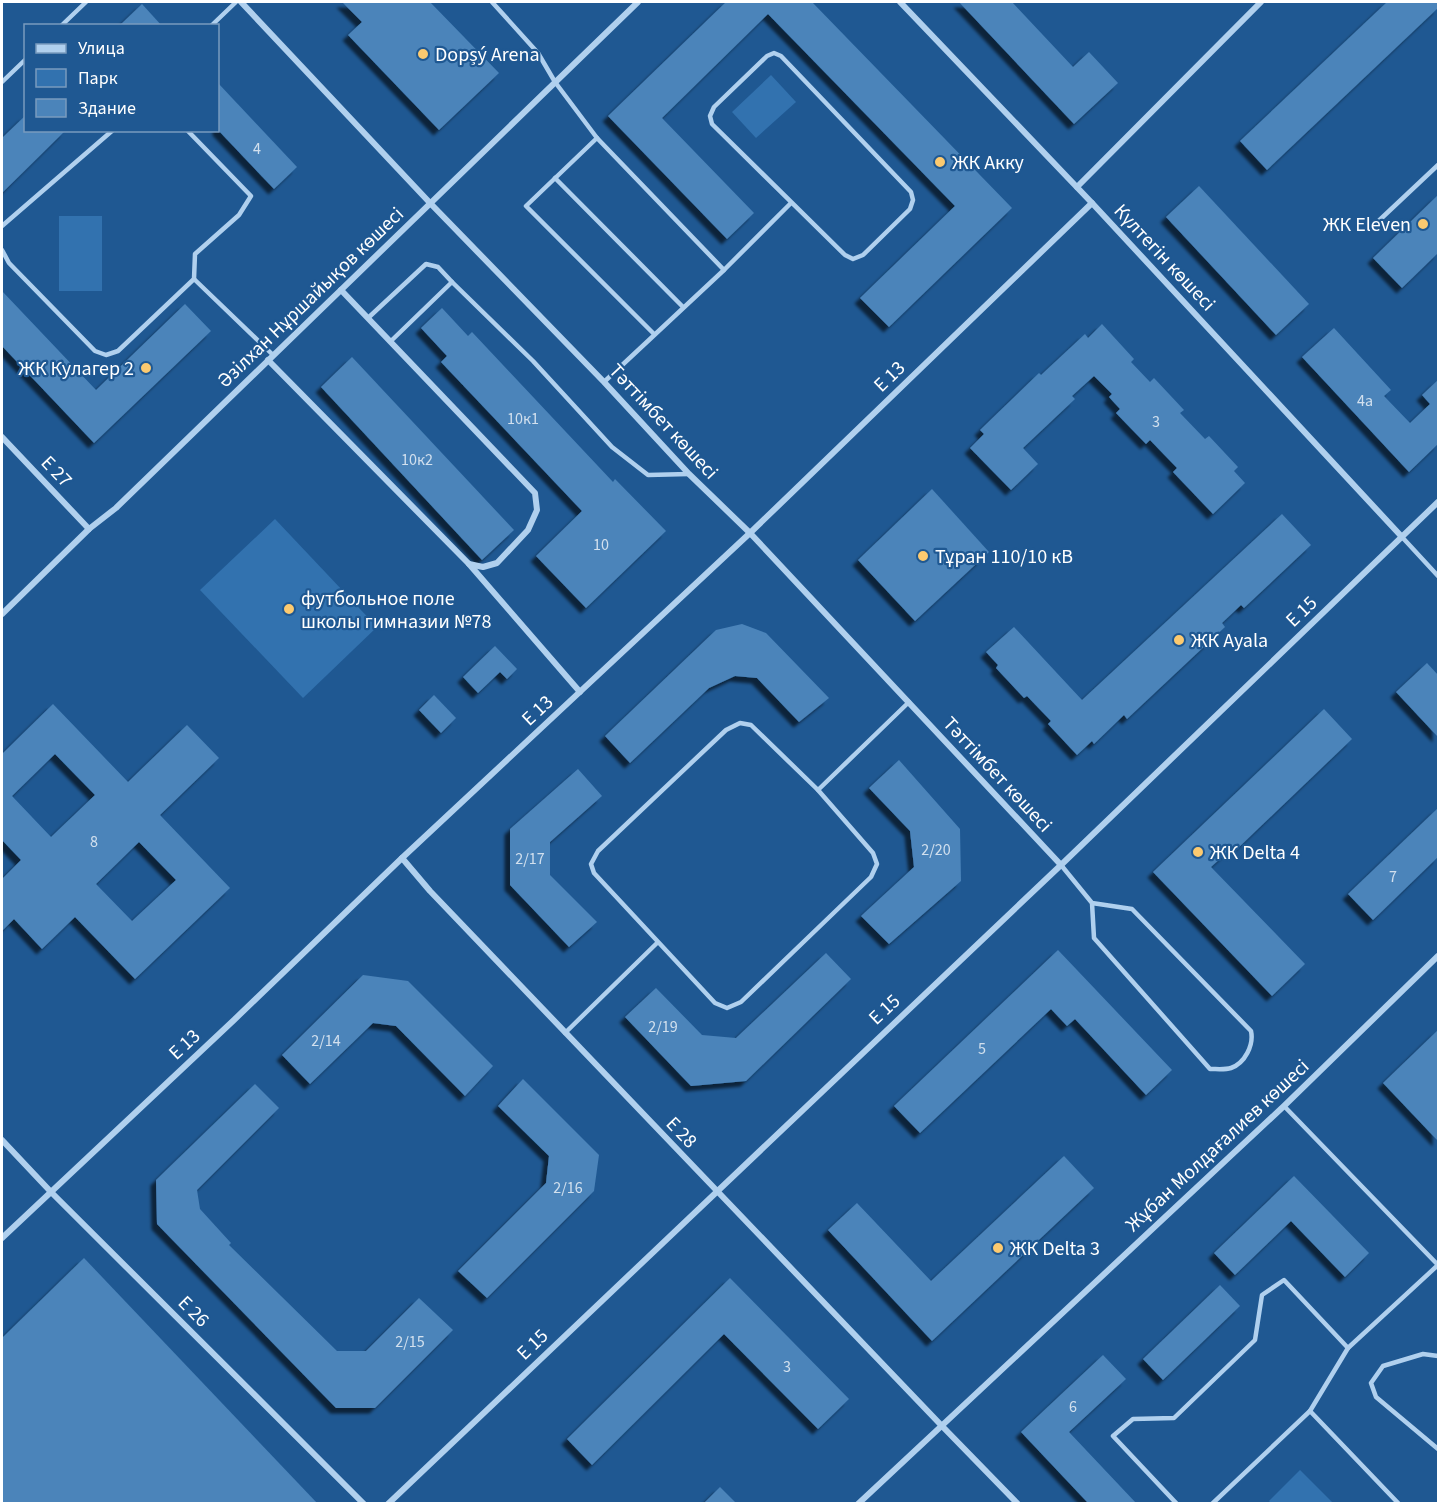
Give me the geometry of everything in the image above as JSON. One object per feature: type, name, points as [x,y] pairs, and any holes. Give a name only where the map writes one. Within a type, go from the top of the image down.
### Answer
[{"type":"street","name":"Тәттімбет көшесі","points":[[241,2],[689,474],[750,533],[1061,864]]},
{"type":"street","name":"Әзілхан Нұршайықов көшесі","points":[[2,614],[89,529],[116,508],[638,2]]},
{"type":"street","name":"Күлтегін көшесі","points":[[900,2],[1077,187],[1402,537]]},
{"type":"street","points":[[1077,187],[1261,2]]},
{"type":"street","name":"E 13","points":[[2,1238],[402,858],[750,533],[1092,203]]},
{"type":"street","points":[[341,290],[535,493],[537,510],[528,530],[497,563],[483,567],[469,564]]},
{"type":"street","points":[[270,357],[469,564],[580,692]]},
{"type":"street","name":"E 27","points":[[2,437],[89,529]]},
{"type":"street","name":"E 15","points":[[388,1503],[1061,864],[1438,502]]},
{"type":"street","name":"E 28","points":[[402,858],[430,891],[565,1033],[940,1425],[1018,1503]]},
{"type":"street","name":"Жұбан Молдағалиев көшесі","points":[[858,1503],[1284,1106],[1438,956]]},
{"type":"street","name":"E 26","points":[[2,1140],[51,1192],[364,1503]]},
{"type":"lane","points":[[63,24],[86,2]]},
{"type":"lane","points":[[213,24],[236,2]]},
{"type":"lane","points":[[492,2],[538,53],[555,82],[597,138],[724,270]]},
{"type":"lane","points":[[774,53],[781,56],[911,192],[913,200],[910,209],[863,255],[854,259],[845,255],[791,203],[712,124],[710,116],[714,107],[767,56],[774,53]]},
{"type":"lane","points":[[2,82],[24,61]]},
{"type":"lane","points":[[2,226],[111,132]]},
{"type":"lane","points":[[2,250],[9,263],[96,351],[106,356],[118,351],[194,279],[195,254],[239,215],[251,196],[189,132]]},
{"type":"lane","points":[[597,138],[526,206],[654,334]]},
{"type":"lane","points":[[1370,229],[1438,165]]},
{"type":"lane","points":[[555,178],[683,307]]},
{"type":"lane","points":[[604,382],[724,270],[791,203]]},
{"type":"lane","points":[[368,318],[426,264],[438,267],[533,361],[612,447],[648,475],[689,474]]},
{"type":"lane","points":[[194,279],[270,357]]},
{"type":"lane","points":[[390,342],[452,282]]},
{"type":"lane","points":[[1402,537],[1438,576]]},
{"type":"lane","points":[[818,790],[909,702]]},
{"type":"lane","points":[[740,723],[751,725],[818,790],[873,853],[877,864],[871,877],[741,1002],[727,1008],[715,1003],[657,942],[594,873],[591,864],[598,851],[726,730],[740,723]]},
{"type":"lane","points":[[1061,864],[1092,903],[1094,939],[1210,1069],[1230,1069],[1242,1061],[1253,1040],[1251,1031],[1132,909],[1092,903]]},
{"type":"lane","points":[[565,1033],[657,942]]},
{"type":"lane","points":[[1212,1503],[1310,1411],[1348,1348],[1438,1265],[1284,1106]]},
{"type":"lane","points":[[1177,1503],[1113,1436],[1133,1419],[1174,1418],[1255,1340],[1262,1295],[1284,1280],[1348,1348]]},
{"type":"lane","points":[[1438,1356],[1423,1354],[1383,1366],[1371,1383],[1376,1397],[1438,1449]]},
{"type":"lane","points":[[1310,1411],[1399,1503]]},
{"type":"green space","points":[[771,75],[796,102],[756,138],[732,112]]},
{"type":"green space","points":[[59,216],[102,216],[102,291],[59,291]]},
{"type":"green space","name":"футбольное поле школы гимназии №78","points":[[275,519],[377,627],[303,698],[200,590]]},
{"type":"green space","points":[[1300,1470],[1333,1503],[1272,1504],[1269,1501]]},
{"type":"building","name":"Dopșý Arena","points":[[342,2],[430,2],[499,73],[439,130],[348,35],[362,22]]},
{"type":"building","name":"ЖК Акку","points":[[726,2],[812,2],[1012,208],[889,327],[860,298],[955,206],[768,14],[662,118],[754,213],[727,239],[608,116]]},
{"type":"building","points":[[959,2],[1012,2],[1073,67],[1089,52],[1118,83],[1074,124]]},
{"type":"building","points":[[1387,2],[1438,2],[1438,8],[1267,170],[1240,141]]},
{"type":"building","points":[[142,4],[160,24],[121,24]]},
{"type":"building","points":[[219,84],[297,167],[274,189],[219,131]]},
{"type":"building","points":[[24,117],[24,132],[64,132],[2,193],[2,138]]},
{"type":"building","points":[[1199,186],[1309,304],[1276,335],[1166,217]]},
{"type":"building","name":"ЖК Eleven","points":[[1438,195],[1438,253],[1402,288],[1373,258]]},
{"type":"building","name":"ЖК Кулагер 2","points":[[2,291],[96,390],[185,304],[211,331],[94,443],[2,346]]},
{"type":"building","points":[[442,308],[468,336],[472,332],[613,482],[615,479],[666,531],[586,608],[536,556],[582,511],[441,362],[447,356],[421,328]]},
{"type":"building","points":[[1102,324],[1134,359],[1131,362],[1150,382],[1154,378],[1184,410],[1180,413],[1205,439],[1209,436],[1238,467],[1234,471],[1245,483],[1213,514],[1173,472],[1177,468],[1150,440],[1146,444],[1116,413],[1120,409],[1109,397],[1112,394],[1094,376],[1072,396],[1075,399],[1023,448],[1038,464],[1011,490],[970,448],[984,434],[980,430],[1039,373],[1041,375],[1085,334],[1088,338]]},
{"type":"building","points":[[1334,328],[1391,390],[1384,396],[1410,423],[1430,404],[1422,395],[1438,380],[1438,444],[1409,472],[1302,357]]},
{"type":"building","points":[[352,357],[514,530],[482,560],[321,387]]},
{"type":"building","name":"Тұран 110/10 кВ","points":[[932,489],[989,552],[915,621],[858,560]]},
{"type":"building","name":"ЖК Ayala","points":[[1282,514],[1311,545],[1244,608],[1241,605],[1222,623],[1225,627],[1127,719],[1124,715],[1094,744],[1092,741],[1077,755],[1048,724],[1051,721],[1027,696],[1024,698],[996,668],[998,665],[986,652],[1014,627],[1082,700]]},
{"type":"building","points":[[742,624],[766,633],[829,698],[799,722],[757,678],[735,676],[709,688],[630,763],[605,736],[716,630]]},
{"type":"building","points":[[495,646],[517,669],[507,679],[500,672],[478,693],[463,677]]},
{"type":"building","points":[[1427,663],[1438,675],[1438,737],[1396,692]]},
{"type":"building","points":[[434,695],[456,718],[441,733],[419,710]]},
{"type":"building","points":[[53,704],[128,782],[187,725],[219,758],[160,815],[230,888],[135,979],[75,917],[42,949],[14,919],[2,931],[2,879],[21,860],[2,840],[2,754]],"holes":[[[55,754],[95,795],[51,837],[12,796]],[[139,842],[176,880],[132,921],[96,884]]]},
{"type":"building","name":"ЖК Delta 4","points":[[1324,709],[1352,739],[1236,850],[1233,847],[1211,867],[1305,964],[1272,996],[1153,872]]},
{"type":"building","points":[[899,760],[960,829],[961,881],[889,944],[861,916],[914,867],[910,831],[869,788]]},
{"type":"building","points":[[578,769],[602,796],[550,842],[550,875],[597,922],[569,947],[510,885],[510,829]]},
{"type":"building","points":[[1438,808],[1438,857],[1373,920],[1348,894]]},
{"type":"building","points":[[1058,950],[1172,1070],[1146,1095],[1075,1019],[1067,1026],[1051,1009],[920,1133],[894,1106]]},
{"type":"building","points":[[826,953],[851,979],[746,1081],[691,1086],[625,1017],[656,988],[702,1035],[736,1038]]},
{"type":"building","points":[[363,975],[408,981],[493,1066],[465,1096],[396,1026],[373,1023],[310,1084],[282,1055]]},
{"type":"building","points":[[1438,1030],[1438,1141],[1383,1083]]},
{"type":"building","points":[[523,1079],[599,1155],[594,1191],[487,1298],[458,1271],[546,1183],[549,1156],[498,1106]]},
{"type":"building","points":[[255,1084],[279,1108],[197,1190],[200,1209],[231,1243],[229,1245],[337,1351],[366,1351],[419,1298],[453,1330],[375,1408],[336,1408],[157,1224],[156,1180]]},
{"type":"building","name":"ЖК Delta 3","points":[[1064,1156],[1094,1188],[932,1341],[828,1230],[857,1203],[931,1281]]},
{"type":"building","points":[[1294,1176],[1369,1253],[1345,1277],[1291,1221],[1235,1275],[1214,1253]]},
{"type":"building","points":[[84,1258],[317,1503],[2,1503],[2,1338]]},
{"type":"building","points":[[730,1278],[849,1399],[818,1429],[724,1334],[592,1465],[567,1439]]},
{"type":"building","points":[[1220,1285],[1240,1306],[1163,1380],[1143,1359]]},
{"type":"building","points":[[1103,1355],[1126,1379],[1069,1432],[1136,1503],[1088,1503],[1021,1432]]},
{"type":"building","points":[[720,1487],[736,1503],[704,1503]]},
{"type":"place","name":"Dopșý Arena","points":[[423,54]]},
{"type":"place","name":"ЖК Акку","points":[[940,162]]},
{"type":"place","name":"ЖК Eleven","points":[[1423,224]]},
{"type":"place","name":"ЖК Кулагер 2","points":[[146,368]]},
{"type":"place","name":"Тұран 110/10 кВ","points":[[923,556]]},
{"type":"place","name":"футбольное поле школы гимназии №78","points":[[289,609]]},
{"type":"place","name":"ЖК Ayala","points":[[1179,640]]},
{"type":"place","name":"ЖК Delta 4","points":[[1198,852]]},
{"type":"place","name":"ЖК Delta 3","points":[[998,1248]]}]
